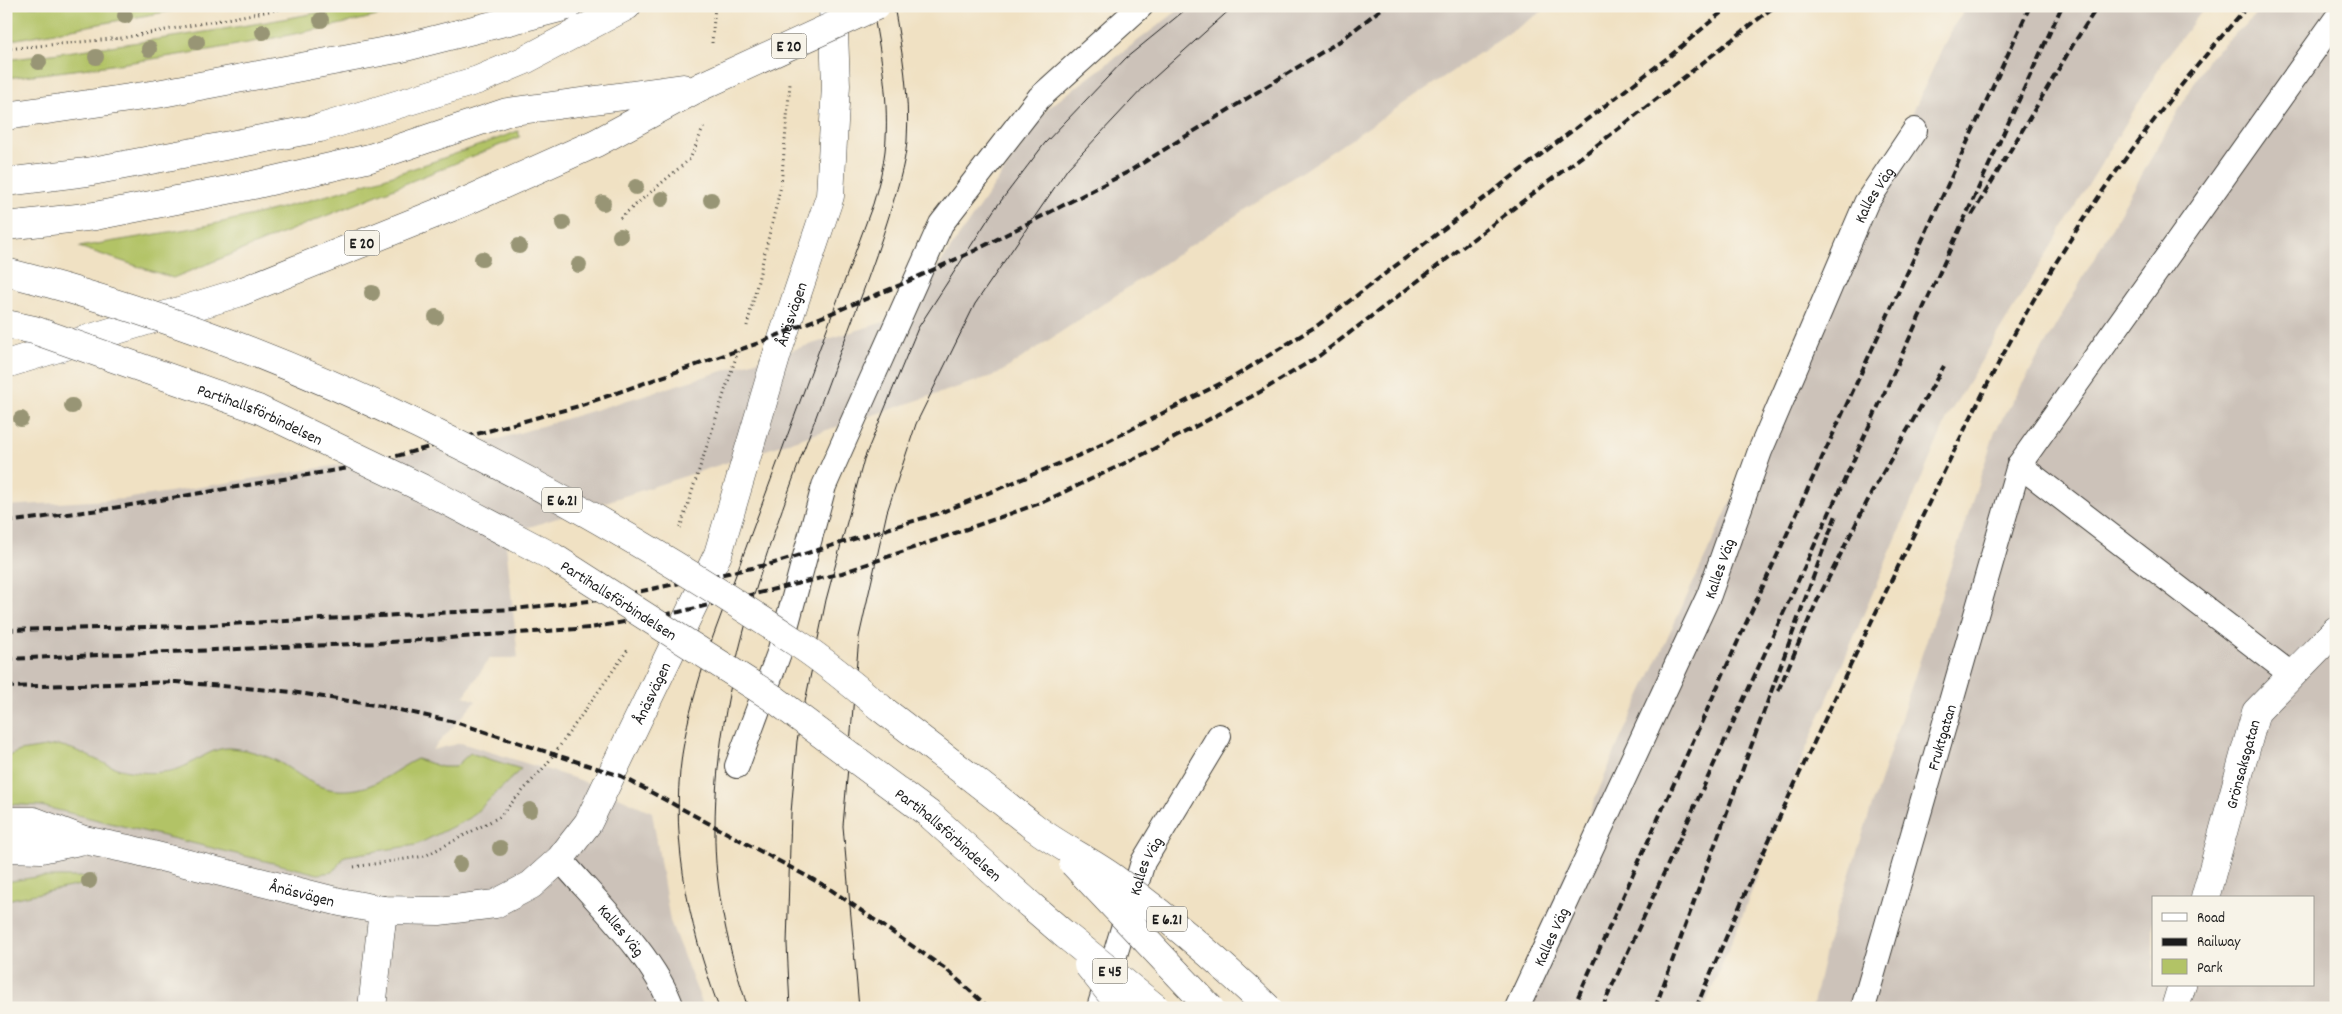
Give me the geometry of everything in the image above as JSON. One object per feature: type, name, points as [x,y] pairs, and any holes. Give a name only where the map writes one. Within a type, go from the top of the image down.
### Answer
[{"type":"main road","points":[[6,116],[157,94],[402,48],[568,6]]},
{"type":"main road","points":[[6,182],[134,164],[320,128],[478,80],[523,61],[627,6]]},
{"type":"main road","name":"Ånäsvägen","points":[[6,821],[34,821],[84,840],[133,850],[331,900],[383,910],[439,911],[496,904],[531,885],[560,860],[588,823],[718,554],[778,351],[830,196],[836,85],[833,6]]},
{"type":"main road","name":"E 20","points":[[6,364],[238,293],[462,203],[596,142],[702,86],[876,6]]},
{"type":"main road","points":[[6,226],[95,216],[253,185],[370,158],[507,112],[702,86]]},
{"type":"main road","name":"E 6.21","points":[[6,272],[52,284],[201,331],[341,389],[485,458],[625,534],[804,647],[1055,843],[1112,877],[1160,913],[1268,1008]]},
{"type":"main road","name":"Partihallsförbindelsen","points":[[6,324],[34,330],[258,409],[424,489],[553,557],[773,698],[929,814],[1064,934],[1156,1008]]},
{"type":"main road","name":"Grönsaksgatan","points":[[2206,896],[2256,712],[2336,630]]},
{"type":"main road","name":"Ånäsvägen","points":[[6,848],[41,849],[84,840]]},
{"type":"main road","points":[[1055,843],[1104,898],[1210,1008]]},
{"type":"main road","points":[[372,1008],[383,910]]},
{"type":"main road","points":[[1064,934],[1122,1008]]},
{"type":"main road","points":[[2175,1008],[2182,986]]},
{"type":"lane","points":[[737,766],[780,653],[824,486],[940,224],[1039,98],[1142,6]]},
{"type":"lane","name":"Fruktgatan","points":[[1863,1008],[2018,465],[2336,19]]},
{"type":"lane","name":"Kalles Väg","points":[[1517,1008],[1709,595],[1760,451],[1866,202],[1915,130]]},
{"type":"lane","points":[[2018,465],[2292,675]]},
{"type":"lane","name":"Kalles Väg","points":[[1099,1008],[1143,862],[1219,736]]},
{"type":"lane","name":"Kalles Väg","points":[[560,860],[638,950],[669,997],[672,1008]]},
{"type":"path","points":[[6,49],[50,43],[122,38],[297,6]]},
{"type":"shaded area","points":[[1184,6],[1550,6],[998,374],[505,535],[518,658],[490,658],[464,696],[476,701],[432,750],[461,743],[580,780],[652,812],[670,921],[704,1008],[6,1008],[6,506],[125,499],[496,440],[904,316],[1047,109]]},
{"type":"shaded area","points":[[1968,6],[2206,6],[2165,59],[1949,414],[1804,754],[1741,919],[1704,1008],[1508,1008],[1619,742],[1952,28]]},
{"type":"shaded area","points":[[2266,6],[2336,6],[2336,1008],[1812,1008],[1827,943],[1995,432],[2209,57]]},
{"type":"green space","points":[[6,6],[198,6],[6,41]]},
{"type":"green space","points":[[352,6],[418,6],[265,40],[162,58],[6,78],[6,60],[179,36]]},
{"type":"green space","points":[[518,131],[520,137],[173,278],[79,247],[199,227],[280,208],[400,173]]},
{"type":"green space","points":[[58,745],[120,769],[149,773],[177,769],[207,754],[222,749],[237,749],[267,756],[319,786],[336,790],[357,789],[373,784],[417,759],[442,767],[455,767],[470,753],[521,769],[470,818],[416,845],[345,856],[333,872],[318,874],[41,806],[6,804],[6,757],[20,751]]},
{"type":"green space","points":[[36,877],[94,877],[95,882],[6,900],[6,882]]},
{"type":"tram line","points":[[719,1008],[698,942],[683,874],[678,806],[680,771],[685,737],[693,701],[711,642],[873,204],[878,185],[885,151],[886,115],[881,60],[872,6]]},
{"type":"tram line","points":[[748,1008],[724,920],[715,852],[718,770],[726,711],[738,652],[754,594],[793,480],[863,293],[889,216],[902,169],[908,124],[902,56],[894,6]]},
{"type":"tram line","points":[[790,1008],[787,944],[791,813],[797,741],[826,600],[864,459],[918,328],[994,210],[1045,143],[1126,58],[1190,6]]},
{"type":"tram line","points":[[859,1008],[843,826],[859,637],[887,512],[916,424],[975,304],[1068,168],[1145,86],[1234,6]]},
{"type":"railway","points":[[6,522],[107,509],[360,466],[579,406],[756,344],[900,285],[976,250],[1128,172],[1340,41],[1385,6]]},
{"type":"railway","points":[[6,630],[190,626],[513,609],[599,600],[771,564],[940,513],[1087,452],[1237,375],[1318,325],[1670,56],[1729,6]]},
{"type":"railway","points":[[6,659],[377,643],[590,628],[679,612],[842,573],[1043,502],[1144,454],[1260,392],[1319,356],[1622,126],[1775,6]]},
{"type":"railway","points":[[1573,1008],[1747,621],[2030,6]]},
{"type":"railway","points":[[1602,1008],[2062,6]]},
{"type":"railway","points":[[1972,215],[2098,6]]},
{"type":"railway","points":[[1696,1008],[1816,737],[1985,389],[2025,315],[2068,243],[2116,172],[2166,104],[2248,6]]},
{"type":"railway","points":[[1778,691],[1817,601],[1872,492],[1944,366]]},
{"type":"railway","points":[[1655,1008],[1836,515]]},
{"type":"railway","points":[[6,687],[176,682],[292,692],[381,706],[455,722],[621,776],[827,887],[947,970],[989,1008]]}]
